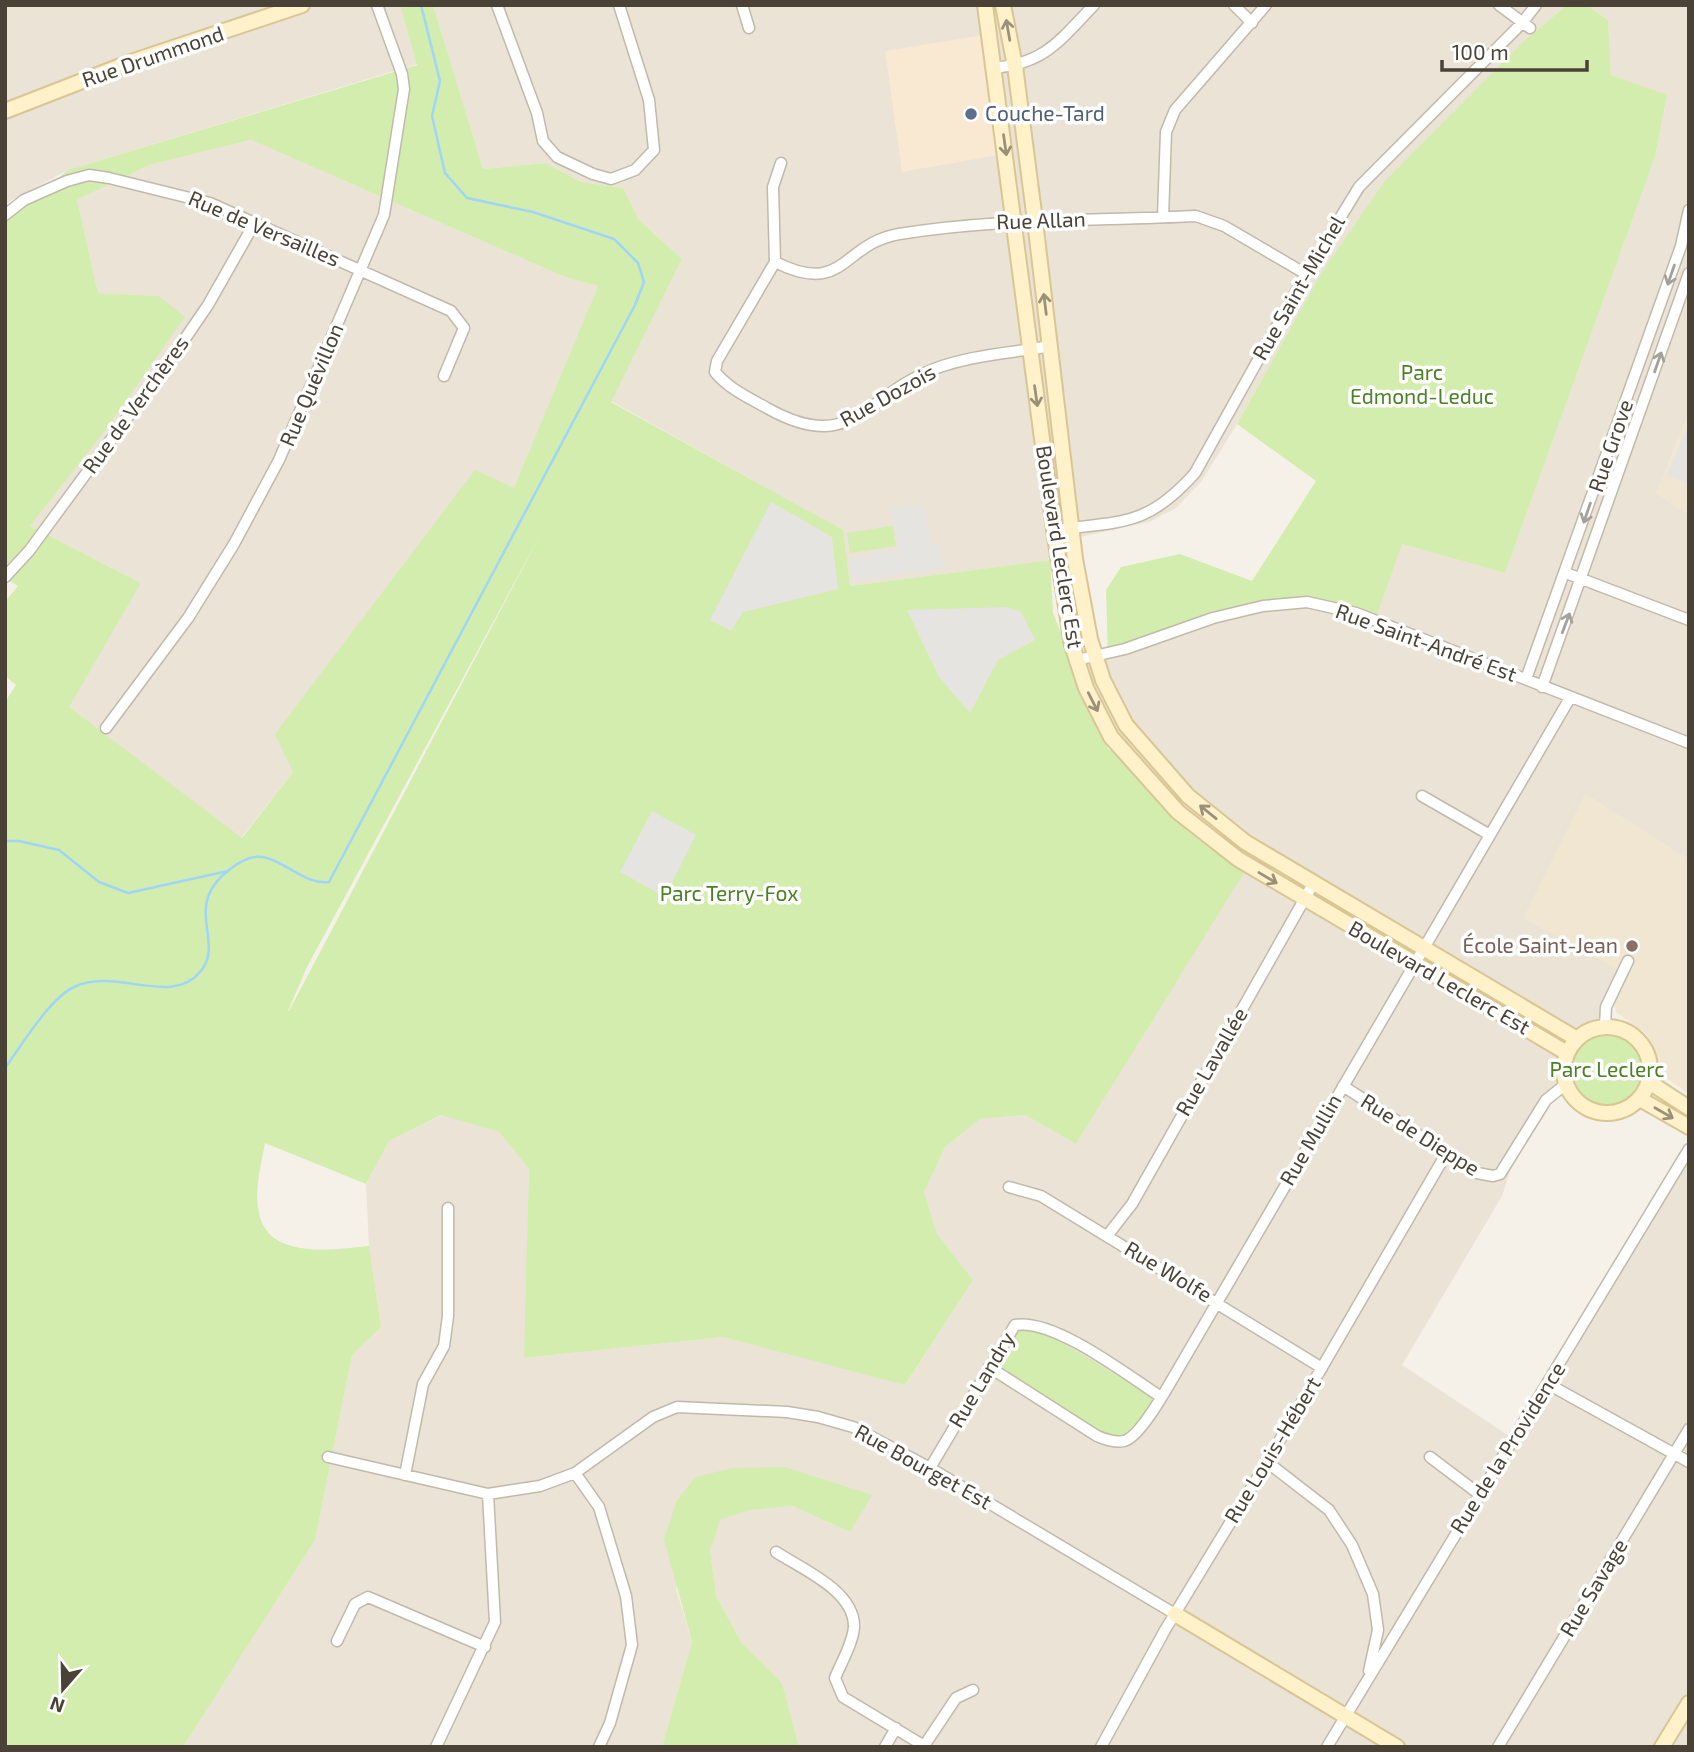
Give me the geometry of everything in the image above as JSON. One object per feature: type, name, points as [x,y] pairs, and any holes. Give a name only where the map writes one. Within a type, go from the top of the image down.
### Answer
[{"type":"street","name":"Rue Drummond","points":[[5,111],[131,62],[302,5]]},
{"type":"street","name":"Rue Quévillon","points":[[106,728],[188,618],[234,544],[279,460],[384,215],[404,89],[402,74],[377,5]]},
{"type":"street","points":[[497,5],[537,113],[543,141],[557,157],[593,174],[611,179],[635,170],[654,150],[649,100],[619,5]]},
{"type":"street","points":[[742,5],[749,28]]},
{"type":"street","name":"Boulevard Leclerc Est","points":[[985,5],[1054,530],[1077,660],[1086,688],[1111,737],[1178,812],[1238,859],[1567,1053]]},
{"type":"street","name":"Boulevard Leclerc Est","points":[[1003,5],[1015,66],[1035,220],[1070,527],[1096,656],[1103,680],[1126,725],[1188,796],[1245,842],[1577,1039]]},
{"type":"street","points":[[994,68],[1015,66],[1048,53],[1094,5]]},
{"type":"street","points":[[1234,5],[1252,23]]},
{"type":"street","points":[[1163,218],[1166,132],[1175,110],[1266,5]]},
{"type":"street","points":[[1499,5],[1526,25]]},
{"type":"street","name":"Rue Saint-Michel","points":[[1054,530],[1127,520],[1149,514],[1172,499],[1195,472],[1306,274],[1345,208],[1371,172],[1526,25],[1535,5]]},
{"type":"street","points":[[775,262],[773,187],[781,163]]},
{"type":"street","name":"Rue de Versailles","points":[[5,215],[35,195],[66,181],[89,176],[210,202],[452,311],[464,328],[444,376]]},
{"type":"street","name":"Rue Grove","points":[[1526,680],[1681,246],[1689,210]]},
{"type":"street","name":"Rue Allan","points":[[775,262],[798,273],[818,275],[835,271],[873,243],[897,235],[1015,220],[1196,216],[1212,219],[1306,274]]},
{"type":"street","name":"Rue de Verchères","points":[[5,577],[29,551],[180,346],[208,305],[254,224]]},
{"type":"street","name":"Rue Dozois","points":[[775,262],[717,361],[715,372],[724,384],[791,422],[826,428],[851,421],[933,369],[1049,346]]},
{"type":"street","name":"Rue Grove","points":[[1542,687],[1689,273]]},
{"type":"street","points":[[1566,573],[1689,620]]},
{"type":"street","name":"Rue Saint-André Est","points":[[1077,660],[1125,649],[1213,618],[1263,606],[1307,602],[1356,613],[1570,698],[1688,739]]},
{"type":"street","name":"Rue Mullin","points":[[989,1367],[1097,1436],[1111,1441],[1132,1437],[1161,1397],[1570,698]]},
{"type":"street","points":[[1422,796],[1490,835]]},
{"type":"street","points":[[1238,859],[1245,842]]},
{"type":"street","name":"Rue Lavallée","points":[[1107,1236],[1132,1204],[1313,884]]},
{"type":"street","points":[[1605,1026],[1606,1007],[1628,961]]},
{"type":"street","points":[[1605,1026],[1622,1028],[1639,1040],[1650,1059],[1649,1082],[1640,1099],[1623,1111],[1593,1111],[1573,1097],[1566,1084],[1564,1074],[1567,1053],[1586,1032],[1605,1026]]},
{"type":"street","points":[[1649,1082],[1689,1108]]},
{"type":"street","name":"Rue de Dieppe","points":[[1343,1086],[1477,1173],[1493,1176],[1500,1174],[1546,1100],[1566,1084]]},
{"type":"street","points":[[1640,1099],[1689,1127]]},
{"type":"street","name":"Rue de la Providence","points":[[1327,1747],[1689,1149]]},
{"type":"street","name":"Rue Louis-Hébert","points":[[1101,1747],[1175,1614],[1267,1462],[1446,1154]]},
{"type":"street","name":"Rue Wolfe","points":[[1009,1187],[1041,1196],[1322,1368]]},
{"type":"street","points":[[405,1475],[423,1384],[444,1346],[448,1317],[448,1209]]},
{"type":"street","name":"Rue Landry","points":[[930,1468],[1015,1325],[1028,1323],[1087,1350],[1161,1397]]},
{"type":"street","points":[[1548,1384],[1689,1462]]},
{"type":"street","name":"Rue Bourget Est","points":[[328,1457],[488,1494],[540,1486],[575,1473],[653,1417],[677,1406],[761,1410],[818,1417],[853,1427],[930,1468],[1397,1747]]},
{"type":"street","name":"Rue Savage","points":[[1499,1747],[1689,1429]]},
{"type":"street","points":[[1430,1457],[1479,1494]]},
{"type":"street","points":[[1267,1462],[1329,1510],[1352,1545],[1373,1594],[1378,1630],[1368,1678]]},
{"type":"street","points":[[575,1473],[599,1507],[626,1596],[632,1646],[610,1723],[599,1747]]},
{"type":"street","points":[[436,1747],[495,1622],[488,1494]]},
{"type":"street","points":[[776,1552],[838,1594],[852,1608],[854,1630],[835,1678],[843,1697],[925,1746],[956,1698],[973,1690]]},
{"type":"street","points":[[337,1641],[355,1604],[368,1597],[485,1647]]},
{"type":"street","points":[[1662,1747],[1689,1703]]},
{"type":"street","points":[[885,1747],[896,1728]]},
{"type":"shaded area","points":[[5,5],[400,5],[417,64],[68,170],[5,204]]},
{"type":"shaded area","points":[[433,5],[1567,5],[1524,41],[1321,274],[1237,424],[1201,482],[1176,508],[1149,522],[1048,544],[1050,560],[850,586],[842,530],[611,401],[682,259],[639,220],[622,188],[581,182],[546,163],[483,169]]},
{"type":"shaded area","points":[[1587,5],[1689,5],[1689,412],[1656,493],[1689,515],[1689,860],[1585,794],[1627,975],[1510,1171],[1502,1196],[1402,1365],[1515,1440],[1689,1148],[1689,1747],[799,1747],[782,1683],[741,1642],[716,1596],[710,1550],[720,1519],[751,1510],[792,1506],[850,1532],[732,1468],[676,1589],[692,1642],[662,1747],[183,1747],[315,1540],[352,1355],[381,1327],[369,1246],[366,1184],[389,1141],[442,1115],[499,1132],[529,1169],[525,1358],[723,1337],[906,1384],[973,1280],[937,1234],[924,1192],[945,1147],[980,1119],[1025,1115],[1076,1144],[1244,871],[1179,822],[1118,754],[1077,660],[1402,544],[1505,573],[1655,157],[1667,96],[1611,75],[1608,20]]},
{"type":"shaded area","points":[[984,35],[999,155],[902,172],[885,51]]},
{"type":"shaded area","points":[[251,140],[565,277],[598,286],[514,489],[476,471],[293,772],[241,838],[68,707],[141,583],[30,526],[98,440],[159,296],[98,293],[77,200],[149,165]]},
{"type":"shaded area","points":[[1689,412],[1689,515],[1656,493]]},
{"type":"shaded area","points":[[1689,424],[1689,484],[1667,475]]},
{"type":"shaded area","points":[[771,502],[832,537],[838,589],[743,612],[731,631],[710,620]]},
{"type":"shaded area","points":[[924,505],[930,545],[940,544],[944,568],[853,581],[850,558],[898,550],[892,509]]},
{"type":"shaded area","points":[[1007,607],[1021,612],[1035,640],[998,660],[970,713],[939,677],[907,610]]},
{"type":"shaded area","name":"École Saint-Jean","points":[[1585,794],[1689,860],[1689,1094],[1664,1076],[1647,1035],[1616,1012],[1614,1003],[1627,975],[1523,918]]},
{"type":"shaded area","points":[[652,811],[696,835],[665,897],[620,872]]},
{"type":"green space","name":"Parc Terry-Fox","points":[[400,5],[433,5],[483,169],[546,163],[581,182],[623,188],[639,220],[682,259],[611,402],[843,530],[850,586],[1050,560],[1053,613],[1108,749],[1118,754],[1179,822],[1245,871],[1076,1144],[1025,1115],[980,1119],[945,1147],[924,1192],[937,1234],[973,1280],[905,1385],[723,1337],[524,1358],[529,1169],[499,1132],[441,1115],[389,1141],[366,1184],[265,1143],[257,1195],[259,1213],[265,1228],[275,1239],[305,1249],[369,1246],[381,1327],[352,1355],[315,1540],[183,1747],[5,1747],[5,702],[16,685],[5,676],[5,602],[18,586],[5,578],[5,222],[68,170],[417,65]],"holes":[[[251,140],[565,277],[598,286],[514,488],[475,470],[275,734],[293,772],[242,838],[69,707],[141,583],[30,526],[98,440],[185,317],[159,296],[98,293],[77,200],[149,165]],[[545,526],[289,1011],[288,1011],[307,967]]]},
{"type":"green space","name":"Parc Edmond-Leduc","points":[[1567,5],[1587,5],[1608,20],[1611,75],[1667,95],[1655,157],[1505,573],[1402,544],[1375,620],[1307,602],[1263,606],[1108,653],[1106,590],[1121,567],[1180,554],[1252,581],[1316,481],[1237,424],[1321,274],[1384,182],[1524,41]]},
{"type":"green space","points":[[893,526],[896,546],[850,553],[847,533]]},
{"type":"green space","name":"Parc Leclerc","points":[[1599,1027],[1615,1027],[1638,1039],[1647,1053],[1650,1070],[1647,1087],[1638,1101],[1615,1113],[1599,1113],[1583,1106],[1571,1094],[1564,1078],[1564,1062],[1571,1046],[1583,1034]]},
{"type":"green space","points":[[1023,1319],[1158,1400],[1139,1437],[1100,1440],[983,1373]]},
{"type":"green space","points":[[785,1467],[872,1495],[850,1532],[792,1506],[751,1510],[721,1519],[710,1550],[716,1596],[741,1642],[782,1683],[799,1747],[662,1747],[692,1642],[664,1539],[677,1500],[696,1477],[732,1468]]},
{"type":"waterway","points":[[5,1068],[55,1001],[74,987],[107,981],[158,987],[174,986],[188,982],[200,972],[207,961],[209,950],[207,901],[212,888],[239,863],[250,858],[270,859],[309,879],[329,882],[635,305],[644,282],[638,263],[614,239],[533,212],[467,198],[445,173],[432,116],[440,81],[421,5]]},
{"type":"waterway","points":[[5,841],[19,841],[59,850],[99,882],[128,893],[228,871]]},
{"type":"place","name":"Couche-Tard","points":[[971,114]]},
{"type":"place","name":"École Saint-Jean","points":[[1632,946]]}]
